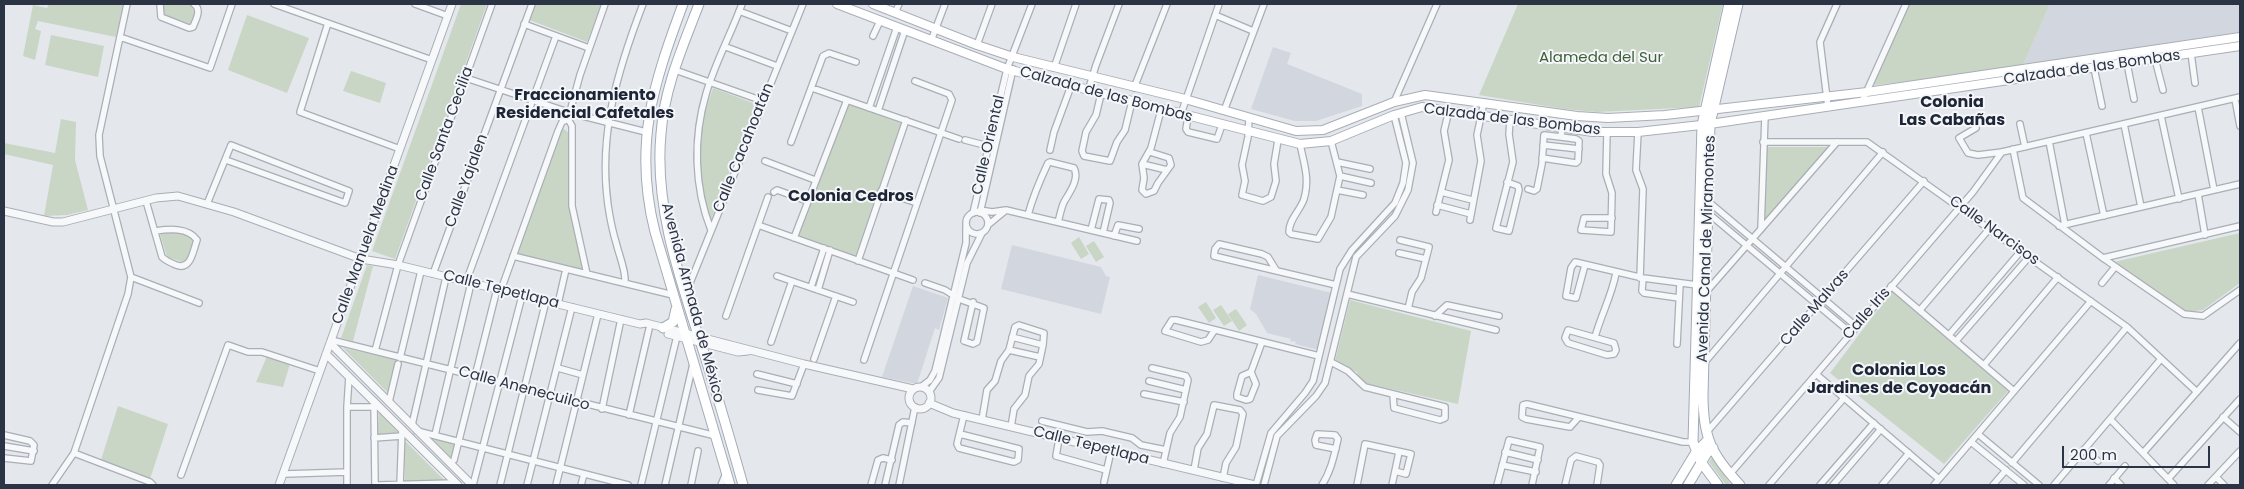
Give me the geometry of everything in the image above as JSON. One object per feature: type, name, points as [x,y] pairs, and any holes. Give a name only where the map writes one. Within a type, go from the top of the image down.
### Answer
[{"type":"main road","name":"Avenida Armada de México","points":[[683,4],[654,86],[646,132],[645,171],[650,212],[676,306],[682,336],[694,359],[730,485]]},
{"type":"main road","name":"Avenida Armada de México","points":[[699,4],[675,70],[663,112],[660,133],[660,179],[665,214],[686,293],[743,485]]},
{"type":"main road","name":"Calzada de las Bombas","points":[[837,4],[853,7],[880,21],[1010,70],[1278,140],[1300,144],[1331,141],[1397,114],[1422,107],[1562,128],[1623,133],[1638,132],[1706,125],[2240,46]]},
{"type":"main road","name":"Calzada de las Bombas","points":[[873,4],[977,45],[1013,57],[1185,99],[1296,131],[1323,130],[1394,102],[1425,95],[1577,116],[1622,117],[1709,111],[1867,92],[2240,37]]},
{"type":"main road","name":"Avenida Canal de Miramontes","points":[[1718,485],[1701,462],[1693,442],[1697,285],[1706,125],[1729,4]]},
{"type":"main road","name":"Avenida Canal de Miramontes","points":[[1709,111],[1738,4]]},
{"type":"main road","points":[[1814,109],[1824,101],[1826,96]]},
{"type":"main road","points":[[1622,117],[1623,133]]},
{"type":"main road","name":"Avenida Canal de Miramontes","points":[[1706,125],[1708,213],[1703,421],[1707,436],[1723,467],[1740,485]]},
{"type":"main road","points":[[663,328],[673,322],[676,306]]},
{"type":"main road","points":[[1676,485],[1707,436]]},
{"type":"main road","points":[[1688,485],[1707,453],[1713,448]]},
{"type":"street","points":[[52,485],[74,453],[128,294],[132,277],[100,156],[99,135],[127,4]]},
{"type":"street","points":[[160,4],[161,17],[189,28],[193,27],[198,13],[197,6],[194,4]]},
{"type":"street","points":[[120,37],[210,68],[232,4]]},
{"type":"street","points":[[274,4],[432,60]]},
{"type":"street","points":[[415,4],[448,16]]},
{"type":"street","points":[[436,12],[439,4]]},
{"type":"street","name":"Calle Manuela Medina","points":[[279,485],[452,4]]},
{"type":"street","name":"Calle Santa Cecilia","points":[[375,352],[398,265],[492,4]]},
{"type":"street","name":"Calle Yajalen","points":[[433,274],[532,4]]},
{"type":"street","points":[[587,274],[572,206],[572,126],[568,120],[589,48],[605,4]]},
{"type":"street","points":[[625,283],[626,278],[614,236],[607,195],[607,122],[624,55],[643,4]]},
{"type":"street","points":[[711,230],[704,212],[697,169],[700,124],[710,82],[726,47],[742,4]]},
{"type":"street","name":"Calle Cacahoatán","points":[[686,293],[803,4]]},
{"type":"street","points":[[895,13],[899,4]]},
{"type":"street","points":[[932,41],[945,4]]},
{"type":"street","points":[[977,45],[992,4]]},
{"type":"street","name":"Calle Oriental","points":[[980,211],[1013,57],[1032,4]]},
{"type":"street","points":[[1054,68],[1076,4]]},
{"type":"street","points":[[1088,91],[1119,4]]},
{"type":"street","points":[[1134,88],[1167,4]]},
{"type":"street","points":[[1220,4],[1185,99],[1184,116],[1188,132],[1217,138],[1222,125]]},
{"type":"street","points":[[1224,111],[1264,4]]},
{"type":"street","points":[[1394,102],[1437,4]]},
{"type":"street","points":[[1828,107],[1820,42],[1837,4]]},
{"type":"street","points":[[1862,102],[1906,4]]},
{"type":"street","points":[[740,11],[792,31]]},
{"type":"street","points":[[1215,15],[1254,31]]},
{"type":"street","points":[[873,36],[880,21]]},
{"type":"street","points":[[328,23],[300,112],[400,148]]},
{"type":"street","points":[[524,24],[589,48]]},
{"type":"street","points":[[869,108],[882,70],[901,29]]},
{"type":"street","points":[[878,111],[891,72],[901,29]]},
{"type":"street","points":[[435,435],[469,282],[556,36]]},
{"type":"street","points":[[726,47],[777,66]]},
{"type":"street","points":[[791,142],[825,53],[856,62]]},
{"type":"street","points":[[2190,53],[2195,83]]},
{"type":"street","points":[[2155,59],[2163,90]]},
{"type":"street","points":[[2127,63],[2134,99]]},
{"type":"street","points":[[2094,68],[2102,106]]},
{"type":"street","points":[[675,70],[763,102]]},
{"type":"street","points":[[882,70],[891,72]]},
{"type":"street","name":"Calle Oriental","points":[[973,213],[988,146],[1010,70]]},
{"type":"street","points":[[466,78],[570,113],[646,132]]},
{"type":"street","points":[[864,360],[952,97],[915,81]]},
{"type":"street","points":[[1050,150],[1054,132],[1071,86]]},
{"type":"street","points":[[812,88],[988,146]]},
{"type":"street","points":[[1101,94],[1096,115],[1086,132],[1082,154],[1110,160],[1116,142],[1125,130],[1132,101]]},
{"type":"street","points":[[1976,128],[1959,138],[1968,153],[1978,156],[2237,98],[2240,126]]},
{"type":"street","points":[[794,238],[847,100]]},
{"type":"street","points":[[1449,110],[1444,131],[1449,160],[1437,209],[1470,217],[1481,160],[1477,135],[1484,102]]},
{"type":"street","points":[[2198,107],[2214,190]]},
{"type":"street","points":[[1150,152],[1169,158],[1171,165],[1154,192],[1146,194],[1142,190],[1144,178],[1142,164],[1150,152],[1161,110]]},
{"type":"street","points":[[1256,485],[1271,433],[1306,393],[1317,372],[1319,356],[1340,269],[1352,250],[1395,203],[1403,183],[1406,163],[1397,114]]},
{"type":"street","points":[[1264,485],[1277,436],[1321,390],[1328,374],[1356,257],[1395,216],[1408,190],[1413,163],[1397,114]]},
{"type":"street","points":[[1761,229],[1763,142],[1766,116]]},
{"type":"street","points":[[2160,116],[2178,199]]},
{"type":"street","points":[[1249,118],[1242,165],[1244,181],[1242,195],[1267,200],[1274,193],[1276,181],[1274,164],[1278,140]]},
{"type":"street","points":[[454,460],[473,376],[499,290],[558,131],[562,122],[568,120]]},
{"type":"street","points":[[858,261],[906,120]]},
{"type":"street","points":[[1507,182],[1518,186],[1519,190],[1509,231],[1496,228],[1507,182],[1513,162],[1509,134],[1510,121]]},
{"type":"street","points":[[2020,124],[2025,147]]},
{"type":"street","points":[[2124,124],[2141,207]]},
{"type":"street","points":[[1561,137],[1562,128]]},
{"type":"street","points":[[1607,132],[1606,174],[1612,193],[1612,218],[1611,232],[1582,230],[1584,218],[1612,218]]},
{"type":"street","points":[[1638,132],[1636,170],[1642,189],[1642,291],[1644,293],[1679,298]]},
{"type":"street","points":[[2086,133],[2104,216]]},
{"type":"street","points":[[1528,189],[1534,191],[1537,189],[1544,135],[1579,141],[1576,163],[1542,158]]},
{"type":"street","points":[[1300,144],[1307,182],[1304,200],[1293,217],[1289,232],[1318,239],[1329,223],[1340,176],[1331,141]]},
{"type":"street","points":[[2049,141],[2062,226]]},
{"type":"street","name":"Calle Narcisos","points":[[1763,142],[1867,142],[2127,327],[2197,392]]},
{"type":"street","points":[[1706,292],[1837,142]]},
{"type":"street","points":[[207,204],[231,145],[349,191],[345,204],[226,160]]},
{"type":"street","points":[[1543,146],[1579,149]]},
{"type":"street","points":[[2013,149],[2023,198],[2102,258],[2184,314],[2203,316],[2240,290]]},
{"type":"street","points":[[1703,363],[1883,152]]},
{"type":"street","name":"Calle Iris","points":[[1730,474],[1960,207],[2002,152]]},
{"type":"street","points":[[765,160],[815,180]]},
{"type":"street","points":[[1028,215],[1034,190],[1050,162],[1075,170],[1071,192],[1063,204],[1058,222]]},
{"type":"street","points":[[1336,162],[1370,169]]},
{"type":"street","points":[[1142,164],[1167,170]]},
{"type":"street","points":[[1340,176],[1371,183]]},
{"type":"street","name":"Calle Malvas","points":[[1707,436],[1924,181]]},
{"type":"street","points":[[2062,226],[2240,184]]},
{"type":"street","points":[[774,192],[776,190],[807,201]]},
{"type":"street","points":[[1337,190],[1363,195]]},
{"type":"street","points":[[881,191],[917,203]]},
{"type":"street","points":[[1441,192],[1472,200]]},
{"type":"street","points":[[2198,194],[2205,235]]},
{"type":"street","name":"Calle Tepetlapa","points":[[4,211],[52,222],[63,222],[164,196],[178,196],[207,204],[361,258],[421,270],[522,296],[663,328],[682,336]]},
{"type":"street","points":[[726,316],[768,197]]},
{"type":"street","points":[[1091,230],[1099,199],[1109,200],[1110,203],[1103,233]]},
{"type":"street","points":[[146,201],[162,257],[164,260],[181,267],[189,263],[197,240],[196,238],[179,230],[155,232]]},
{"type":"street","points":[[1708,202],[1857,327]]},
{"type":"street","points":[[988,225],[1006,210]]},
{"type":"street","points":[[980,211],[1006,210],[1137,241]]},
{"type":"street","name":"Calle Oriental","points":[[929,392],[936,377],[959,299],[966,243],[966,219],[973,213],[980,211]]},
{"type":"street","name":"Calle Oriental","points":[[936,377],[953,296],[969,256],[988,225],[986,218],[980,211]]},
{"type":"street","points":[[1708,213],[1851,333]]},
{"type":"street","points":[[758,225],[913,280]]},
{"type":"street","points":[[1114,236],[1118,225],[1139,229]]},
{"type":"street","points":[[966,226],[972,234],[982,233]]},
{"type":"street","points":[[2102,258],[2240,226]]},
{"type":"street","points":[[1920,310],[1990,228]]},
{"type":"street","points":[[1400,240],[1429,247],[1421,278],[1412,292],[1408,309]]},
{"type":"street","points":[[1276,270],[1268,257],[1262,254],[1219,244],[1215,249],[1214,256],[1336,285]]},
{"type":"street","points":[[811,287],[827,249]]},
{"type":"street","points":[[818,290],[827,249]]},
{"type":"street","points":[[1949,335],[2021,251]]},
{"type":"street","points":[[1399,253],[1426,259]]},
{"type":"street","points":[[513,256],[673,295]]},
{"type":"street","points":[[1956,341],[2029,257]]},
{"type":"street","points":[[1585,265],[1576,298],[1566,296],[1573,263],[1585,265],[1616,273],[1642,278],[1697,285]]},
{"type":"street","points":[[2102,284],[2115,267]]},
{"type":"street","points":[[558,304],[566,269]]},
{"type":"street","points":[[1340,269],[1352,273]]},
{"type":"street","points":[[389,402],[421,270]]},
{"type":"street","points":[[1595,337],[1600,318],[1610,297],[1616,273]]},
{"type":"street","points":[[777,276],[853,302]]},
{"type":"street","points":[[132,277],[199,303]]},
{"type":"street","points":[[415,428],[425,364],[446,277]]},
{"type":"street","points":[[1984,365],[2058,277]]},
{"type":"street","points":[[771,342],[792,281]]},
{"type":"street","points":[[925,284],[944,290],[959,299],[973,302],[985,310],[976,344],[964,341],[973,302]]},
{"type":"street","points":[[1677,344],[1680,284]]},
{"type":"street","points":[[1892,286],[2014,391]]},
{"type":"street","points":[[1347,294],[1496,330]]},
{"type":"street","points":[[331,342],[472,485],[522,296]]},
{"type":"street","points":[[814,359],[836,296]]},
{"type":"street","points":[[500,485],[546,301]]},
{"type":"street","points":[[1934,485],[2091,301]]},
{"type":"street","points":[[1435,316],[1447,305],[1499,316]]},
{"type":"street","points":[[527,485],[572,307]]},
{"type":"street","points":[[556,485],[598,314]]},
{"type":"street","points":[[602,409],[621,319]]},
{"type":"street","points":[[1214,331],[1208,340],[1201,342],[1165,330],[1172,320],[1176,320],[1319,356]]},
{"type":"street","name":"Calle Tepetlapa","points":[[640,324],[650,329],[739,346],[749,351],[899,387],[917,388]]},
{"type":"street","points":[[982,420],[988,390],[995,381],[1001,361],[1009,350],[1015,327],[1019,326],[1044,333],[1038,366],[1029,376],[1025,395],[1014,409],[1011,427]]},
{"type":"street","points":[[2012,463],[2127,327]]},
{"type":"street","points":[[629,415],[650,329]]},
{"type":"street","points":[[1568,330],[1595,337],[1614,343],[1616,350],[1614,354],[1608,355],[1565,342],[1568,330]]},
{"type":"street","points":[[641,485],[656,422],[682,336]]},
{"type":"street","points":[[1012,337],[1043,345]]},
{"type":"street","name":"Calle Anenecuilco","points":[[331,342],[375,352],[399,361],[425,364],[576,403],[716,436]]},
{"type":"street","points":[[1251,372],[1242,376],[1237,397],[1246,400],[1250,399],[1256,384],[1251,372],[1262,342]]},
{"type":"street","points":[[2143,453],[2240,343]]},
{"type":"street","points":[[182,474],[228,344],[248,352],[262,352],[320,371]]},
{"type":"street","points":[[1009,350],[1040,357]]},
{"type":"street","points":[[326,354],[453,484]]},
{"type":"street","points":[[666,485],[694,359]]},
{"type":"street","points":[[2054,485],[2162,359]]},
{"type":"street","points":[[1331,362],[1348,371],[1364,387],[1393,394],[1445,407],[1445,418],[1440,420],[1394,408],[1393,394]]},
{"type":"street","points":[[758,390],[792,396],[804,364]]},
{"type":"street","points":[[558,368],[583,374]]},
{"type":"street","points":[[1152,368],[1186,376],[1188,380],[1179,421],[1170,433],[1164,464]]},
{"type":"street","points":[[1317,372],[1328,374]]},
{"type":"street","points":[[757,374],[797,384]]},
{"type":"street","points":[[1816,374],[1939,479]]},
{"type":"street","points":[[347,485],[349,377]]},
{"type":"street","points":[[909,398],[917,388],[936,377]]},
{"type":"street","points":[[1149,381],[1186,390]]},
{"type":"street","points":[[899,387],[909,398],[911,404],[915,407],[924,408],[929,403],[929,392],[917,388]]},
{"type":"street","points":[[1144,394],[1184,402]]},
{"type":"street","points":[[1770,485],[1844,398]]},
{"type":"street","points":[[2168,479],[2240,399]]},
{"type":"street","name":"Calle Tepetlapa","points":[[929,403],[940,409],[964,416],[1256,485]]},
{"type":"street","points":[[347,407],[374,404]]},
{"type":"street","points":[[374,404],[376,485],[453,484]]},
{"type":"street","points":[[1579,417],[1570,427],[1522,417],[1521,414],[1524,405],[1527,404],[1683,442],[1693,442]]},
{"type":"street","points":[[1194,470],[1198,448],[1206,434],[1214,405],[1243,412],[1236,447],[1226,463],[1223,478]]},
{"type":"street","points":[[899,485],[915,407]]},
{"type":"street","points":[[960,434],[1019,449],[1018,460],[1014,462],[959,448],[956,444],[964,416]]},
{"type":"street","points":[[2224,417],[2240,432]]},
{"type":"street","points":[[2110,419],[2174,485]]},
{"type":"street","points":[[1042,421],[1087,432],[1102,431],[1132,438],[1141,445],[1166,450]]},
{"type":"street","points":[[885,485],[901,423],[912,424]]},
{"type":"street","points":[[1820,485],[1874,423]]},
{"type":"street","points":[[415,428],[533,462],[584,474],[609,483],[628,485]]},
{"type":"street","points":[[1833,485],[1881,429]]},
{"type":"street","points":[[374,438],[402,433]]},
{"type":"street","points":[[400,485],[402,433]]},
{"type":"street","points":[[1322,485],[1330,474],[1336,449],[1337,436],[1319,433],[1314,443],[1336,449]]},
{"type":"street","points":[[1978,434],[2039,485]]},
{"type":"street","points":[[4,435],[33,442],[34,451],[31,462],[4,458]]},
{"type":"street","points":[[1059,438],[1056,456],[1106,470]]},
{"type":"street","points":[[1497,485],[1509,440],[1538,446],[1540,449],[1532,485]]},
{"type":"street","points":[[1971,442],[2024,485]]},
{"type":"street","points":[[1358,485],[1365,444],[1409,453],[1411,457],[1406,474],[1395,471]]},
{"type":"street","points":[[4,446],[34,451]]},
{"type":"street","points":[[2084,450],[2098,461]]},
{"type":"street","points":[[691,485],[698,451]]},
{"type":"street","points":[[1104,482],[1111,451]]},
{"type":"street","points":[[2208,485],[2240,451]]},
{"type":"street","points":[[1392,485],[1399,452]]},
{"type":"street","points":[[1505,452],[1538,460]]},
{"type":"street","points":[[74,453],[150,482],[153,485]]},
{"type":"street","points":[[1882,485],[1909,454]]},
{"type":"street","points":[[1565,485],[1572,458],[1576,456],[1598,462],[1600,465],[1597,485]]},
{"type":"street","points":[[871,485],[878,460],[883,458],[892,460]]},
{"type":"street","points":[[1502,465],[1536,472]]},
{"type":"street","points":[[2109,485],[2125,466]]},
{"type":"street","points":[[1993,485],[2006,470]]},
{"type":"street","points":[[286,474],[347,472]]},
{"type":"street","points":[[722,485],[726,472]]},
{"type":"street","points":[[581,485],[584,474]]},
{"type":"street","points":[[2216,477],[2224,485]]},
{"type":"street","points":[[2114,478],[2121,485]]},
{"type":"shaded area","points":[[2050,4],[2240,4],[2240,32],[2023,65]]},
{"type":"shaded area","points":[[1273,47],[1291,53],[1287,64],[1362,94],[1362,106],[1316,121],[1295,121],[1251,109]]},
{"type":"shaded area","points":[[1012,245],[1101,267],[1106,276],[1110,277],[1101,314],[1001,289]]},
{"type":"shaded area","points":[[1258,275],[1332,293],[1319,350],[1295,344],[1296,342],[1290,341],[1291,339],[1267,333],[1256,314],[1250,309]]},
{"type":"shaded area","points":[[913,286],[948,298],[939,330],[935,328],[917,384],[882,377]]},
{"type":"green space","points":[[49,4],[123,4],[116,37],[38,21],[35,29],[41,31],[35,60],[23,56],[33,5],[47,8]]},
{"type":"green space","points":[[164,4],[190,4],[195,14],[190,24],[165,15],[162,9]]},
{"type":"green space","points":[[461,4],[487,4],[395,259],[372,251]]},
{"type":"green space","points":[[533,4],[602,4],[587,42],[527,19]]},
{"type":"green space","name":"Alameda del Sur","points":[[1518,4],[1723,4],[1699,107],[1597,112],[1564,109],[1479,95]]},
{"type":"green space","points":[[1909,4],[2050,4],[2023,65],[2023,69],[1874,85]]},
{"type":"green space","points":[[247,15],[309,38],[287,93],[228,70]]},
{"type":"green space","points":[[51,35],[104,46],[98,77],[45,65]]},
{"type":"green space","points":[[351,71],[386,83],[380,103],[343,91]]},
{"type":"green space","points":[[713,88],[756,104],[711,220],[705,205],[700,167],[701,123]]},
{"type":"green space","points":[[844,102],[903,124],[857,257],[795,238]]},
{"type":"green space","points":[[61,119],[76,122],[75,160],[88,210],[67,215],[44,216],[53,165],[4,154],[4,143],[55,153]]},
{"type":"green space","points":[[564,129],[570,134],[570,175],[584,271],[515,255],[560,131]]},
{"type":"green space","points":[[1765,147],[1829,147],[1762,226]]},
{"type":"green space","points":[[184,233],[194,238],[186,263],[167,257],[160,234]]},
{"type":"green space","points":[[2240,233],[2240,283],[2203,310],[2185,312],[2114,262]]},
{"type":"green space","points":[[1079,237],[1089,254],[1081,259],[1071,243]]},
{"type":"green space","points":[[1094,241],[1104,257],[1096,262],[1086,246]]},
{"type":"green space","points":[[367,265],[373,266],[353,341],[341,338]]},
{"type":"green space","points":[[1892,291],[2008,391],[1944,464],[1830,373]]},
{"type":"green space","points":[[1350,300],[1471,331],[1458,404],[1360,382],[1357,372],[1335,361]]},
{"type":"green space","points":[[1206,302],[1216,318],[1209,323],[1198,307]]},
{"type":"green space","points":[[1221,305],[1232,321],[1224,326],[1213,310]]},
{"type":"green space","points":[[1236,309],[1247,325],[1239,331],[1228,314]]},
{"type":"green space","points":[[343,348],[398,360],[389,394]]},
{"type":"green space","points":[[268,354],[290,364],[283,387],[256,382]]},
{"type":"green space","points":[[118,406],[168,424],[150,479],[101,460]]},
{"type":"green space","points":[[379,411],[399,433],[378,435]]},
{"type":"green space","points":[[433,437],[455,441],[451,460],[432,440]]},
{"type":"green space","points":[[404,440],[445,481],[405,483]]},
{"type":"green space","points":[[1712,457],[1731,485],[1726,485],[1709,462]]},
{"type":"district","name":"Fraccionamiento Residencial Cafetales","points":[[585,105]]},
{"type":"district","name":"Colonia Las Cabañas","points":[[1952,112]]},
{"type":"district","name":"Colonia Cedros","points":[[851,197]]},
{"type":"district","name":"Colonia Los Jardines de Coyoacán","points":[[1899,380]]}]
